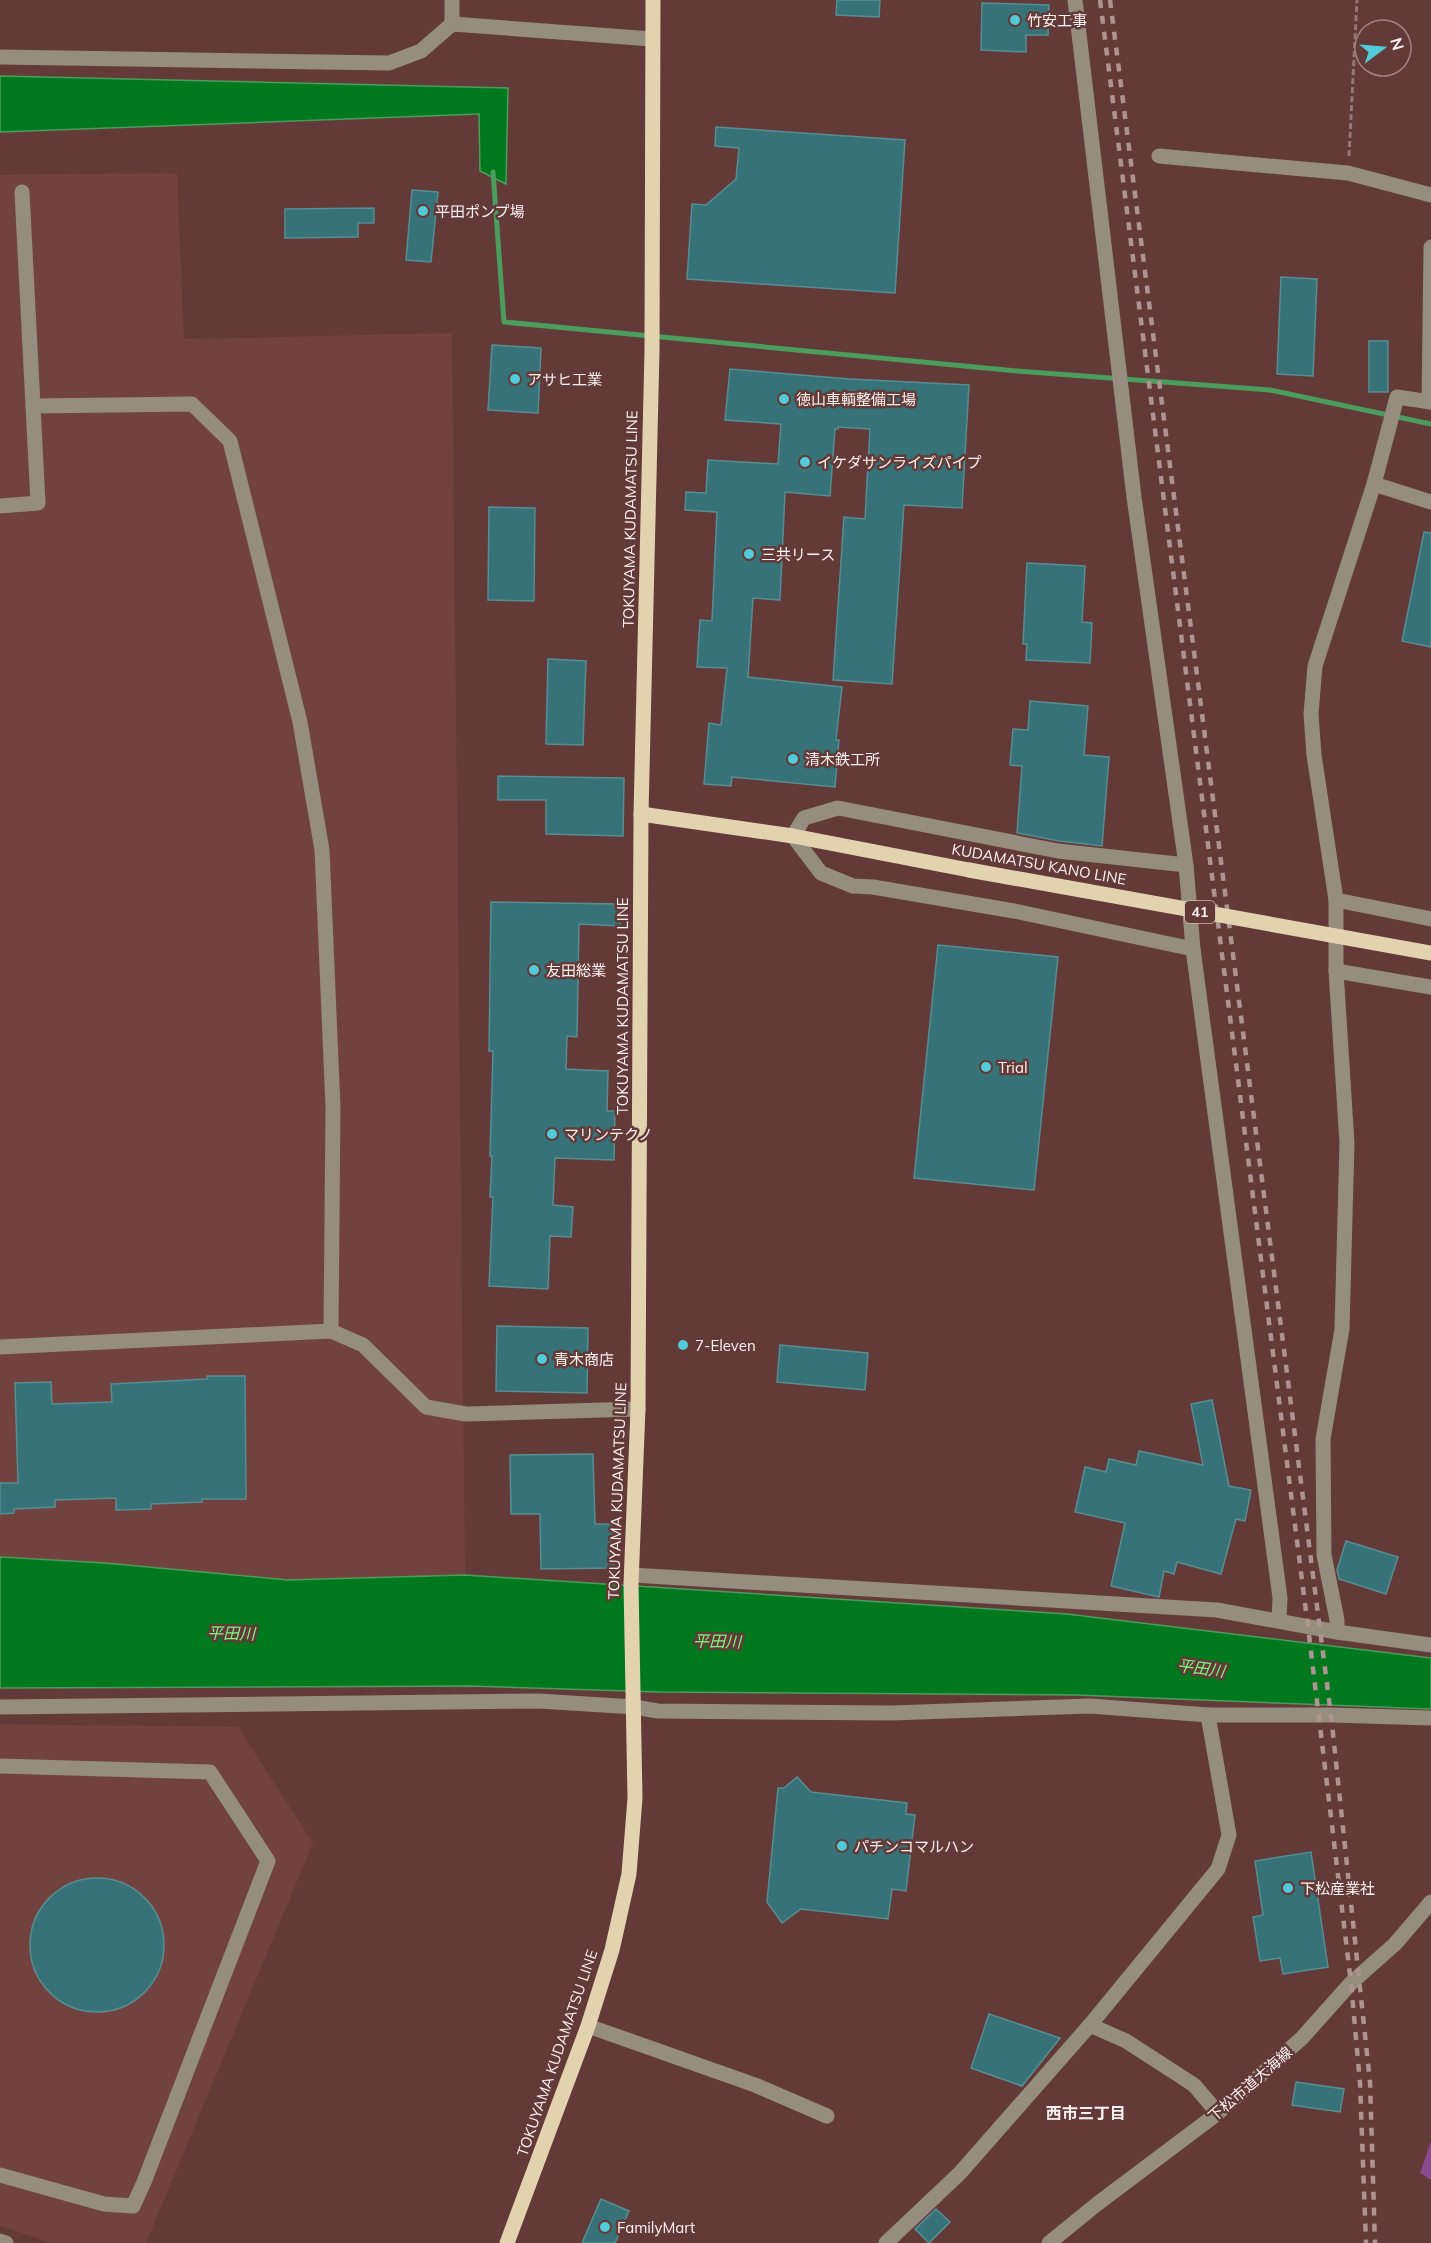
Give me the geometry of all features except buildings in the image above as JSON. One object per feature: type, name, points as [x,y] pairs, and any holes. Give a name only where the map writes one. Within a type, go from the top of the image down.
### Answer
[{"type":"main road","name":"TOKUYAMA KUDAMATSU LINE","points":[[508,2243],[588,2026],[612,1950],[629,1874],[635,1798],[632,1580],[638,1409],[641,814],[652,351],[653,0]]},
{"type":"main road","name":"KUDAMATSU KANO LINE","points":[[641,814],[793,836],[1431,953]]},
{"type":"street","points":[[452,0],[452,24]]},
{"type":"street","points":[[1075,0],[1134,497],[1186,865],[1193,949],[1280,1598],[1279,1620]]},
{"type":"street","points":[[0,57],[389,63],[421,51],[452,24],[652,39]]},
{"type":"street","points":[[1159,156],[1348,173],[1431,195]]},
{"type":"street","points":[[0,506],[38,503],[22,192]]},
{"type":"street","points":[[1337,1632],[1337,1620],[1324,1555],[1323,1439],[1342,1329],[1347,1143],[1336,971],[1336,900],[1314,755],[1311,714],[1315,666],[1374,484],[1397,397],[1430,402],[1431,247]]},
{"type":"street","points":[[33,406],[192,404],[230,441],[300,722],[322,850],[333,1107],[331,1331]]},
{"type":"street","points":[[1374,484],[1431,502]]},
{"type":"street","points":[[1186,865],[1058,851],[837,808],[804,818],[793,836],[821,873],[853,886],[873,887],[1014,911],[1193,949]]},
{"type":"street","points":[[1336,900],[1431,919]]},
{"type":"street","points":[[1336,971],[1431,987]]},
{"type":"street","points":[[0,1347],[331,1331],[363,1346],[426,1407],[466,1414],[638,1409]]},
{"type":"street","points":[[632,1580],[1217,1610],[1337,1632],[1431,1645]]},
{"type":"street","points":[[0,1707],[539,1701],[633,1704],[658,1711],[892,1713],[1090,1706],[1208,1715],[1431,1718]]},
{"type":"street","points":[[886,2243],[960,2173],[1090,2025],[1218,1869],[1229,1835],[1208,1715]]},
{"type":"street","points":[[0,1766],[210,1772],[268,1862],[149,2171],[133,2206],[104,2204],[0,2175]]},
{"type":"street","name":"下松市道大海線","points":[[1049,2243],[1218,2113],[1302,2038],[1351,1983],[1395,1944],[1431,1902]]},
{"type":"street","points":[[1090,2025],[1126,2041],[1194,2085],[1218,2113]]},
{"type":"street","points":[[588,2026],[755,2085],[827,2116]]},
{"type":"street","points":[[0,2241],[6,2243]]},
{"type":"path","points":[[1348,173],[1357,0]]},
{"type":"shaded area","points":[[177,173],[184,339],[452,333],[465,1575],[288,1580],[105,1563],[0,1557],[0,175]]},
{"type":"shaded area","points":[[0,1724],[238,1727],[313,1843],[146,2243],[52,2243],[0,2226]]},
{"type":"shaded area","points":[[1431,2141],[1431,2180],[1420,2173]]},
{"type":"water","points":[[0,76],[508,88],[506,184],[480,171],[479,114],[0,132]]},
{"type":"water","name":"平田川","points":[[0,1557],[105,1563],[288,1580],[465,1575],[1067,1614],[1431,1658],[1431,1709],[1076,1695],[660,1692],[470,1686],[0,1688]]},
{"type":"waterway","points":[[493,172],[504,322],[1017,371],[1270,390],[1431,424]]},
{"type":"railway","points":[[1100,0],[1308,1627],[1351,1983],[1360,2083],[1366,2243]]},
{"type":"railway","points":[[1110,0],[1331,1715],[1370,2082],[1375,2243]]},
{"type":"place","name":"竹安工事","points":[[1015,20]]},
{"type":"place","name":"平田ポンプ場","points":[[423,211]]},
{"type":"place","name":"アサヒ工業","points":[[515,379]]},
{"type":"place","name":"徳山車輌整備工場","points":[[784,399]]},
{"type":"place","name":"イケダサンライズパイプ","points":[[805,462]]},
{"type":"place","name":"三共リース","points":[[749,554]]},
{"type":"place","name":"清木鉄工所","points":[[793,759]]},
{"type":"place","name":"友田総業","points":[[534,970]]},
{"type":"place","name":"Trial","points":[[986,1067]]},
{"type":"place","name":"マリンテクノ","points":[[552,1134]]},
{"type":"place","name":"7-Eleven","points":[[683,1345]]},
{"type":"place","name":"青木商店","points":[[542,1359]]},
{"type":"place","name":"パチンコマルハン","points":[[842,1846]]},
{"type":"place","name":"下松産業社","points":[[1288,1888]]},
{"type":"place","name":"FamilyMart","points":[[605,2227]]},
{"type":"district","name":"西市三丁目","points":[[1086,2113]]}]
